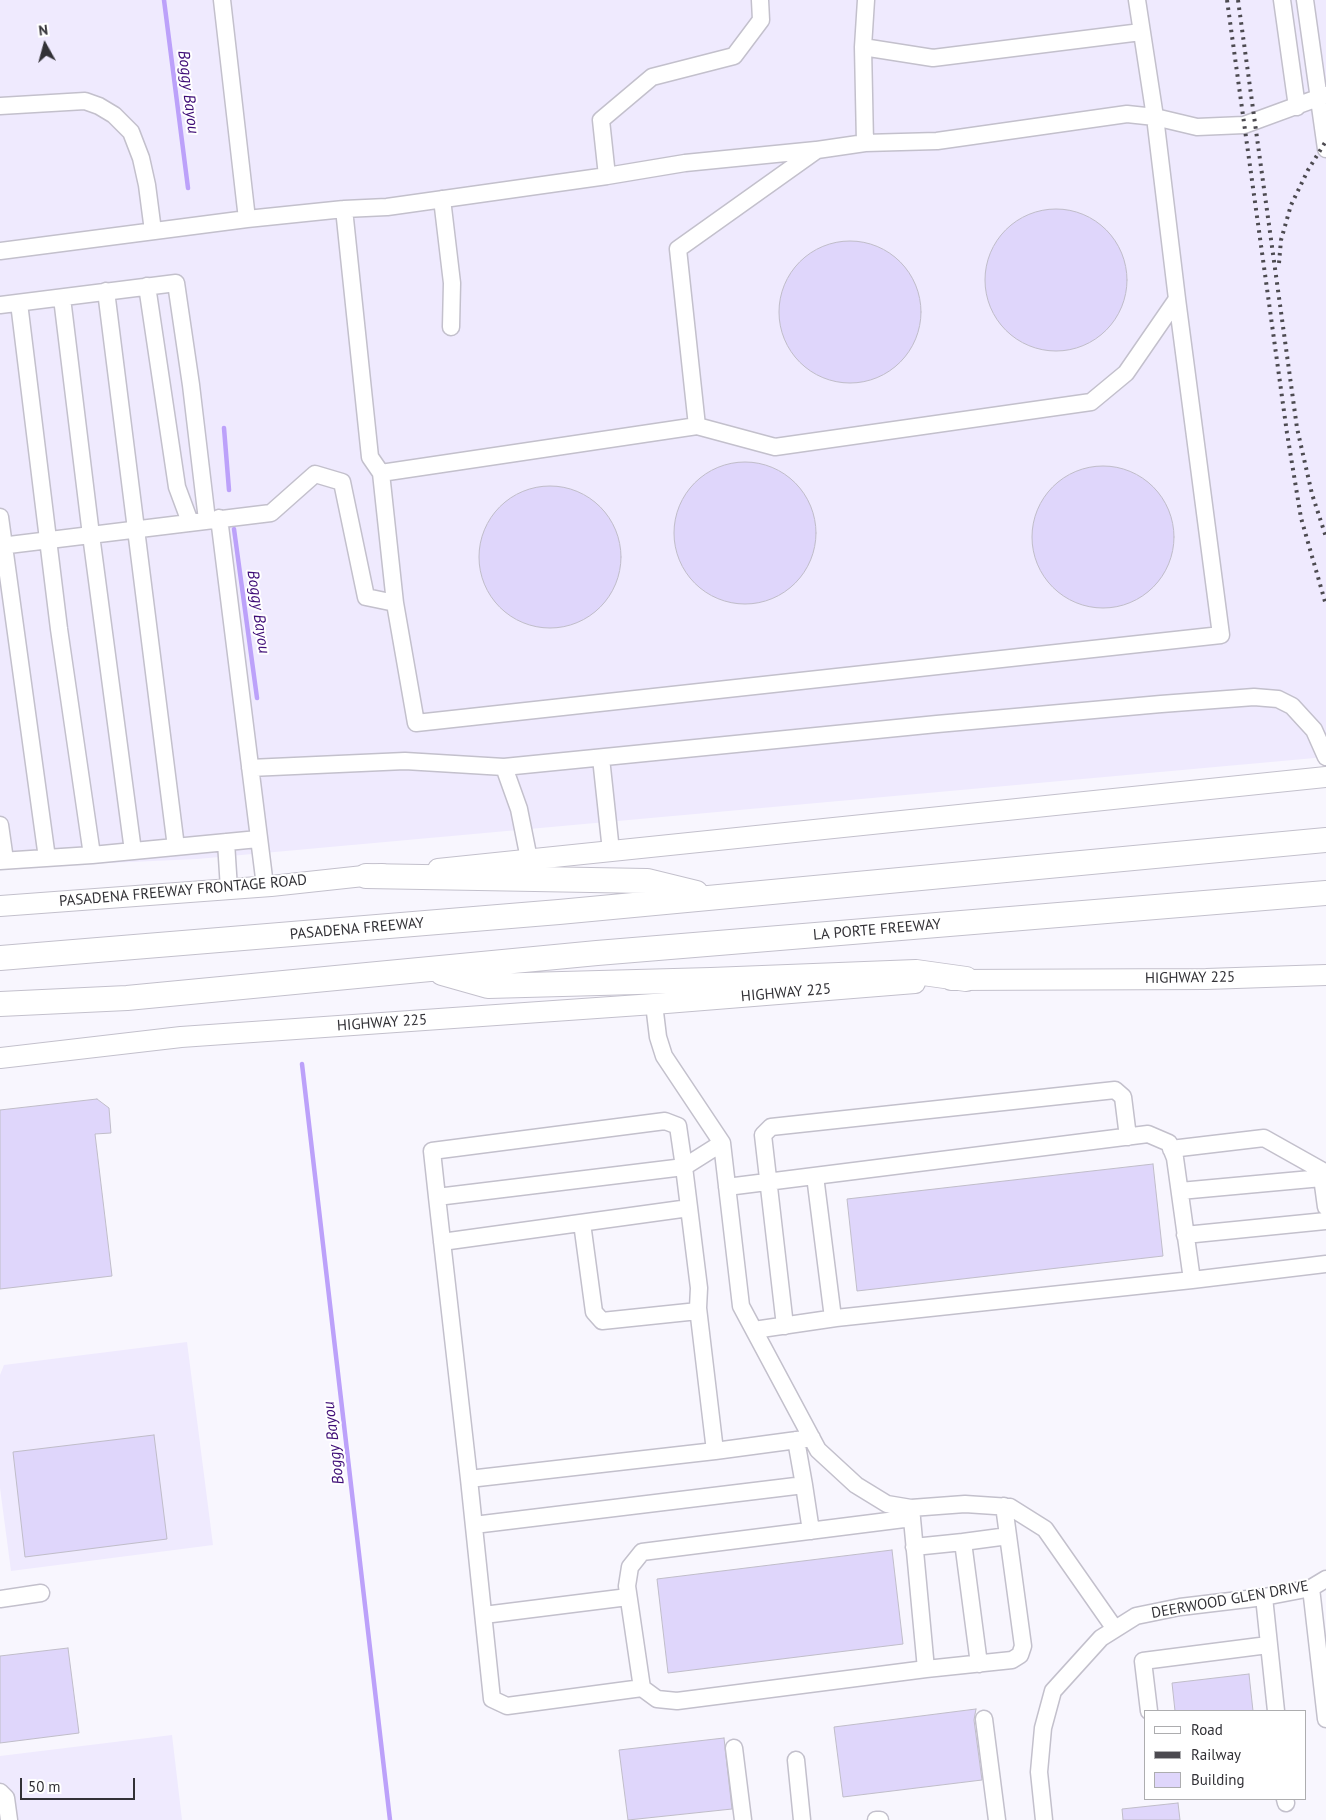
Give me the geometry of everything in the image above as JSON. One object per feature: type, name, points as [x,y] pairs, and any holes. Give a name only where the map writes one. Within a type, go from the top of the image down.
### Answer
[{"type":"highway","points":[[366,876],[647,881],[714,898],[1326,840]]},
{"type":"highway","name":"LA PORTE FREEWAY","points":[[428,969],[1326,893]]},
{"type":"highway","name":"PASADENA FREEWAY","points":[[0,958],[714,898]]},
{"type":"highway","points":[[0,1004],[127,998],[428,969],[488,986],[916,972],[966,979]]},
{"type":"main road","points":[[366,876],[1322,780]]},
{"type":"main road","name":"PASADENA FREEWAY FRONTAGE ROAD","points":[[0,906],[229,889],[366,876]]},
{"type":"main road","points":[[1271,977],[1326,962]]},
{"type":"main road","points":[[1271,977],[1326,975]]},
{"type":"main road","name":"HIGHWAY 225","points":[[0,1058],[181,1037],[654,1004],[966,979],[1206,979],[1271,977]]},
{"type":"street","points":[[222,0],[246,219]]},
{"type":"street","points":[[607,176],[601,120],[652,77],[734,56],[761,20],[760,0]]},
{"type":"street","points":[[866,0],[863,47],[866,143]]},
{"type":"street","points":[[344,209],[370,457],[381,473],[395,603],[416,723],[1221,635],[1155,117],[1136,0]]},
{"type":"street","points":[[1282,0],[1297,107]]},
{"type":"street","points":[[1305,0],[1323,96],[1326,149]]},
{"type":"street","points":[[863,47],[933,58],[1141,32]]},
{"type":"street","points":[[0,251],[246,219],[344,209],[387,207],[685,163],[817,150],[866,143],[937,141],[1127,114],[1155,117],[1197,127],[1244,125],[1323,96]]},
{"type":"street","points":[[0,106],[85,101],[99,106],[114,115],[131,132],[141,158],[153,231]]},
{"type":"street","points":[[698,426],[678,249],[817,150]]},
{"type":"street","points":[[442,199],[452,283],[451,327]]},
{"type":"street","points":[[0,305],[176,283],[250,768],[265,886]]},
{"type":"street","points":[[147,286],[177,487],[190,522]]},
{"type":"street","points":[[106,291],[176,846]]},
{"type":"street","points":[[62,298],[91,535],[134,850]]},
{"type":"street","points":[[381,473],[698,426],[775,447],[1091,402],[1126,373],[1177,299]]},
{"type":"street","points":[[19,303],[58,628],[92,855]]},
{"type":"street","points":[[2,546],[271,513],[315,474],[342,482],[366,598],[395,603]]},
{"type":"street","points":[[0,517],[2,546],[47,858]]},
{"type":"street","points":[[250,768],[405,761],[504,767],[937,724],[1254,697],[1278,699],[1292,706],[1314,730],[1326,757]]},
{"type":"street","points":[[601,758],[612,851]]},
{"type":"street","points":[[504,767],[519,809],[529,859]]},
{"type":"street","points":[[0,825],[2,860],[92,855],[258,839]]},
{"type":"street","points":[[226,842],[229,889]]},
{"type":"street","points":[[654,1004],[658,1037],[664,1056],[722,1143],[741,1306],[804,1439],[804,1485],[811,1531]]},
{"type":"street","points":[[785,1326],[763,1135],[771,1127],[1115,1090],[1123,1097],[1128,1137]]},
{"type":"street","points":[[715,1451],[698,1311],[699,1288],[678,1126],[665,1121],[432,1151],[492,1699],[507,1706],[642,1688],[657,1699],[677,1701],[926,1669],[1012,1660],[1020,1655],[1023,1646],[1004,1506]]},
{"type":"street","points":[[727,1187],[1148,1134],[1169,1143],[1175,1158],[1192,1280]]},
{"type":"street","points":[[1171,1149],[1264,1138],[1321,1170],[1326,1207]]},
{"type":"street","points":[[437,1197],[684,1167],[722,1143]]},
{"type":"street","points":[[814,1176],[833,1318]]},
{"type":"street","points":[[1180,1191],[1322,1178]]},
{"type":"street","points":[[442,1242],[689,1208]]},
{"type":"street","points":[[1185,1235],[1326,1221]]},
{"type":"street","points":[[582,1223],[594,1312],[602,1321],[698,1311]]},
{"type":"street","points":[[754,1330],[833,1318],[1326,1264]]},
{"type":"street","points":[[468,1479],[804,1439],[856,1485],[887,1504],[911,1513]]},
{"type":"street","points":[[474,1525],[804,1485]]},
{"type":"street","points":[[642,1688],[627,1586],[630,1567],[642,1552],[811,1531],[965,1504],[1010,1507],[1045,1529],[1115,1629]]},
{"type":"street","points":[[911,1513],[926,1669]]},
{"type":"street","points":[[914,1547],[1008,1536]]},
{"type":"street","points":[[963,1542],[979,1664]]},
{"type":"street","name":"DEERWOOD GLEN DRIVE","points":[[1044,1820],[1039,1772],[1042,1728],[1053,1691],[1101,1638],[1136,1616],[1180,1607],[1264,1597],[1310,1588],[1326,1579]]},
{"type":"street","points":[[1310,1588],[1320,1628],[1326,1719]]},
{"type":"street","points":[[0,1599],[41,1593]]},
{"type":"street","points":[[484,1615],[628,1597]]},
{"type":"street","points":[[1264,1597],[1276,1710]]},
{"type":"street","points":[[1149,1710],[1144,1661],[1268,1645]]},
{"type":"street","points":[[984,1719],[997,1820]]},
{"type":"street","points":[[734,1748],[743,1820]]},
{"type":"street","points":[[796,1760],[802,1820]]},
{"type":"street","points":[[0,1792],[6,1798],[9,1820]]},
{"type":"shaded area","points":[[0,0],[1326,0],[1326,757],[197,859],[0,868]]},
{"type":"shaded area","points":[[187,1342],[213,1545],[11,1571],[0,1488],[0,1375],[4,1365]]},
{"type":"shaded area","points":[[172,1735],[182,1820],[0,1820],[0,1756]]},
{"type":"building","points":[[1056,209],[1070,210],[1083,214],[1096,221],[1106,230],[1115,240],[1122,253],[1126,266],[1126,294],[1122,307],[1115,320],[1106,330],[1096,339],[1083,346],[1070,350],[1056,351],[1042,350],[1029,346],[1016,339],[1006,330],[997,320],[990,307],[986,294],[985,280],[986,266],[990,253],[997,240],[1006,230],[1016,221],[1029,214],[1042,210]]},
{"type":"building","points":[[850,241],[864,242],[877,246],[890,253],[900,262],[909,272],[916,285],[920,298],[920,326],[916,339],[909,352],[900,362],[890,371],[877,378],[864,382],[850,383],[836,382],[823,378],[810,371],[800,362],[791,352],[784,339],[780,326],[779,312],[780,298],[784,285],[791,272],[800,262],[810,253],[823,246],[836,242]]},
{"type":"building","points":[[745,462],[759,463],[772,467],[785,474],[795,483],[804,493],[811,506],[815,519],[815,547],[811,560],[804,573],[795,583],[785,592],[772,599],[759,603],[745,604],[731,603],[718,599],[705,592],[695,583],[686,573],[679,560],[675,547],[674,533],[675,519],[679,506],[686,493],[695,483],[705,474],[718,467],[731,463]]},
{"type":"building","points":[[1103,466],[1117,467],[1130,471],[1143,478],[1153,487],[1162,497],[1169,510],[1173,523],[1173,551],[1169,564],[1162,577],[1153,587],[1143,596],[1130,603],[1117,607],[1103,608],[1089,607],[1076,603],[1063,596],[1053,587],[1044,577],[1037,564],[1033,551],[1032,537],[1033,523],[1037,510],[1044,497],[1053,487],[1063,478],[1076,471],[1089,467]]},
{"type":"building","points":[[550,486],[564,487],[577,491],[590,498],[600,507],[609,517],[616,530],[620,543],[620,571],[616,584],[609,597],[600,607],[590,616],[577,623],[564,627],[550,628],[536,627],[523,623],[510,616],[500,607],[491,597],[484,584],[480,571],[479,557],[480,543],[484,530],[491,517],[500,507],[510,498],[523,491],[536,487]]},
{"type":"building","points":[[97,1099],[109,1108],[111,1133],[95,1134],[112,1276],[0,1289],[0,1110]]},
{"type":"building","points":[[1153,1164],[1163,1256],[857,1291],[847,1199]]},
{"type":"building","points":[[154,1435],[167,1539],[25,1557],[13,1452]]},
{"type":"building","points":[[892,1550],[903,1644],[668,1673],[657,1579]]},
{"type":"building","points":[[68,1648],[79,1733],[0,1743],[0,1656]]},
{"type":"building","points":[[1249,1674],[1253,1710],[1175,1710],[1172,1683]]},
{"type":"building","points":[[976,1709],[974,1720],[982,1780],[843,1797],[834,1727]]},
{"type":"building","points":[[724,1738],[732,1809],[628,1820],[619,1750]]},
{"type":"building","points":[[1178,1803],[1180,1820],[1123,1820],[1122,1809]]},
{"type":"waterway","name":"Boggy Bayou","points":[[164,0],[188,188]]},
{"type":"waterway","name":"Boggy Bayou","points":[[224,428],[229,490]]},
{"type":"waterway","name":"Boggy Bayou","points":[[234,529],[257,698]]},
{"type":"waterway","name":"Boggy Bayou","points":[[302,1064],[390,1820]]},
{"type":"railway","points":[[1227,0],[1287,433],[1301,518],[1326,605]]},
{"type":"railway","points":[[1238,0],[1297,428],[1312,494],[1326,537]]},
{"type":"railway","points":[[1279,263],[1281,240],[1291,205],[1308,170],[1326,141]]}]
